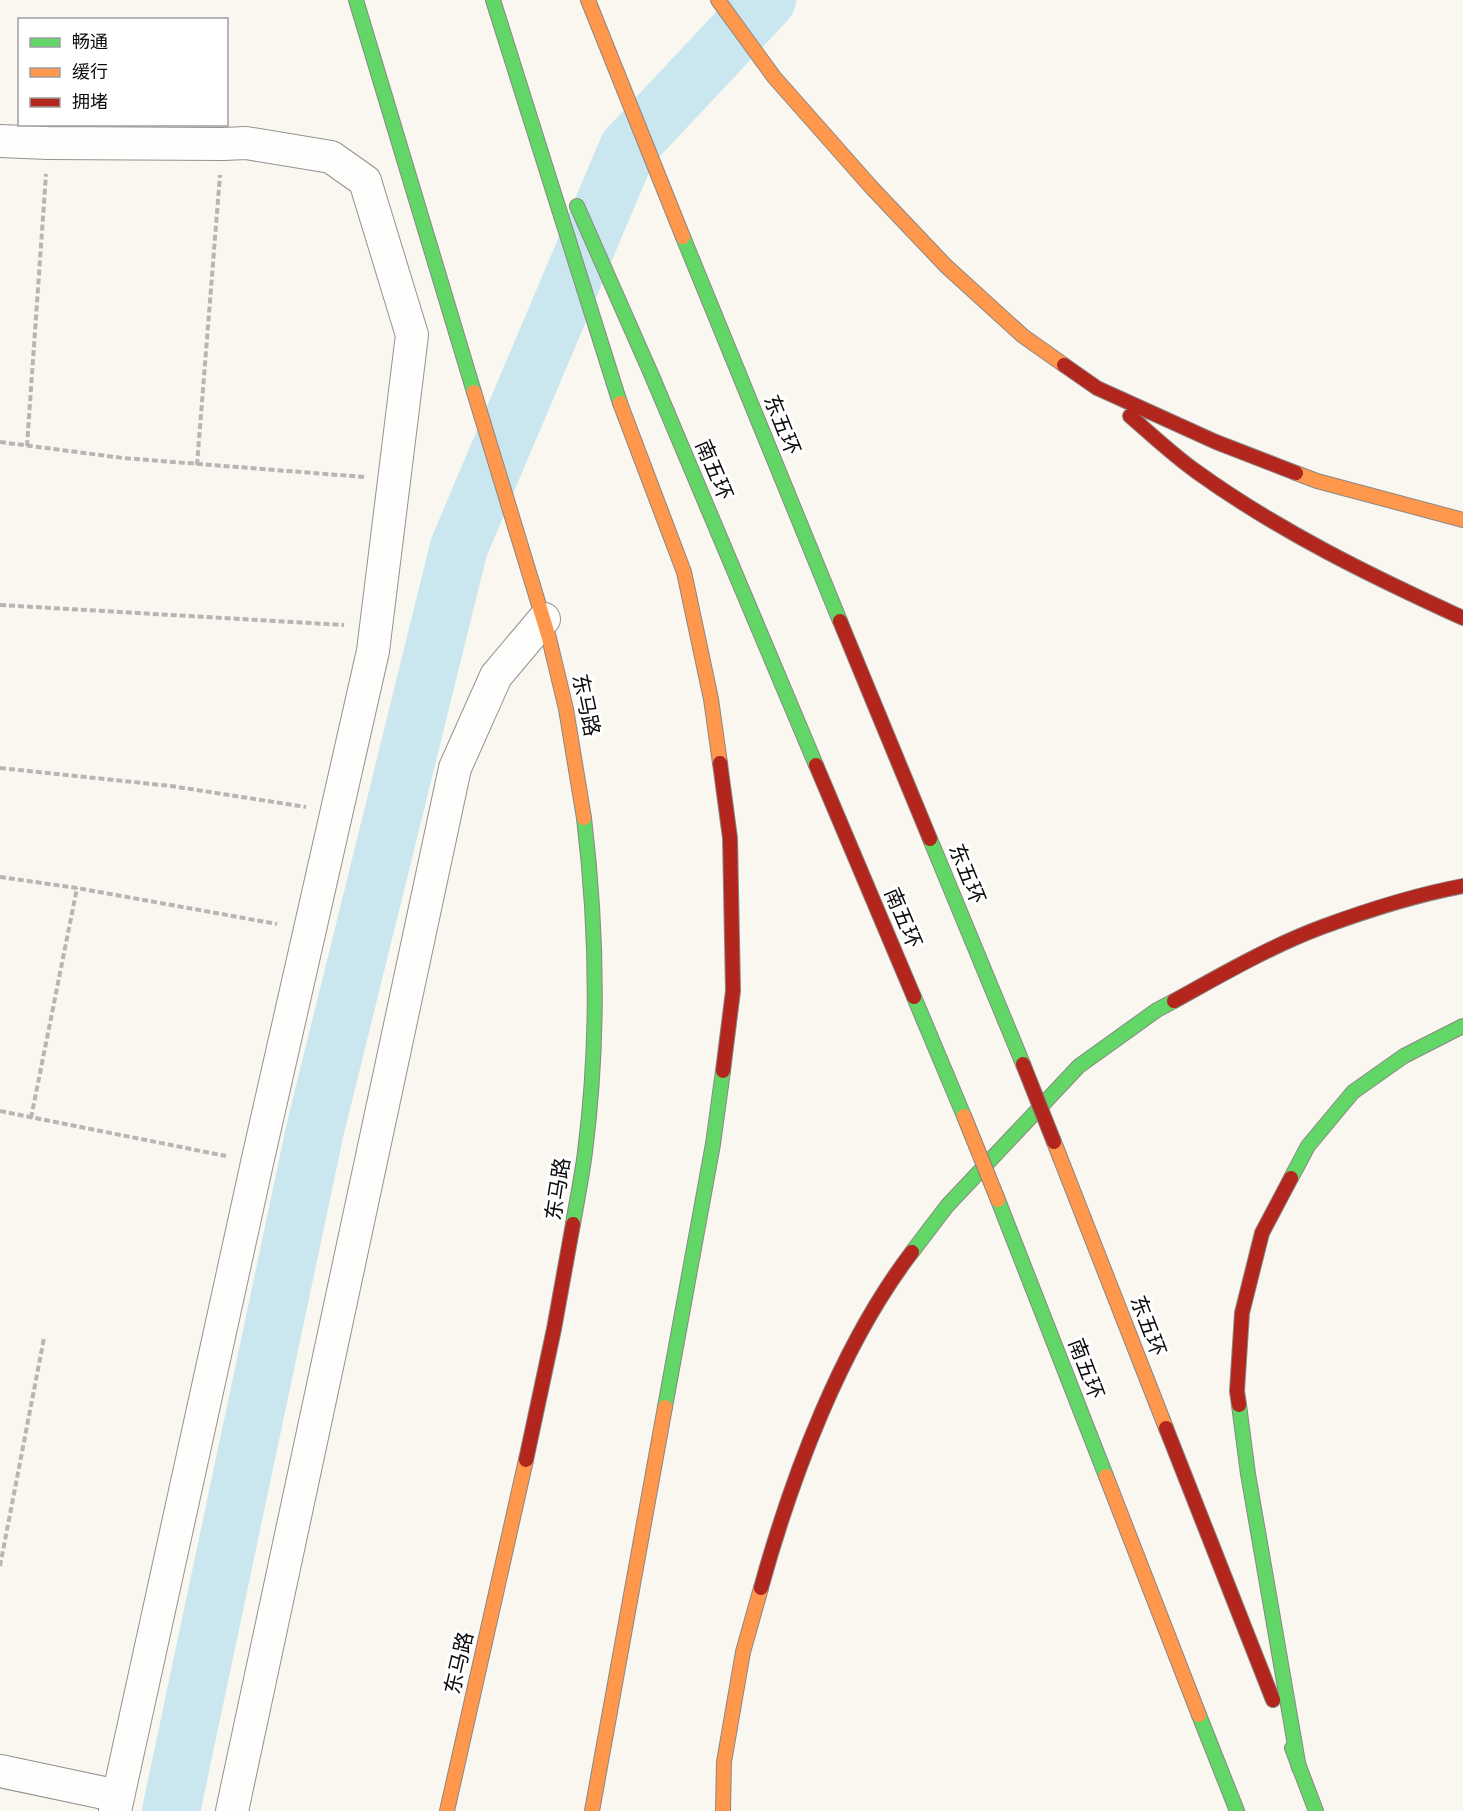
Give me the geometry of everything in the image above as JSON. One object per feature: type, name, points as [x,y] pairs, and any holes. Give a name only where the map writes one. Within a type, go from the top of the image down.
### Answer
[{"type":"main road","name":"东马路","points":[[356,0],[526,568],[544,619],[573,742],[585,812],[592,896],[593,1014],[586,1147],[566,1277],[447,1811]]},
{"type":"main road","points":[[493,0],[623,411],[684,572],[711,699],[730,838],[733,992],[713,1144],[592,1811]]},
{"type":"main road","name":"东五环","points":[[588,0],[713,312],[1023,1064],[1299,1768]]},
{"type":"main road","points":[[718,0],[774,77],[872,188],[946,266],[1023,336],[1097,388],[1196,471],[1291,532],[1399,590],[1463,618]]},
{"type":"main road","points":[[509,50],[561,169]]},
{"type":"main road","name":"南五环","points":[[571,191],[964,1116],[1237,1811]]},
{"type":"main road","points":[[1097,388],[1216,442],[1317,481],[1463,520]]},
{"type":"main road","points":[[723,1811],[724,1762],[743,1652],[774,1541],[812,1436],[852,1349],[893,1277],[947,1206],[1079,1066],[1156,1010],[1251,959],[1320,927],[1426,893],[1463,886]]},
{"type":"main road","points":[[1316,1811],[1299,1768],[1248,1474],[1237,1390],[1242,1313],[1262,1233],[1308,1146],[1353,1092],[1404,1056],[1463,1026]]},
{"type":"street","points":[[0,141],[223,144],[246,142],[331,157],[364,181],[412,335],[373,651],[257,1162],[116,1803],[0,1771]]},
{"type":"street","points":[[232,1811],[455,768],[496,676],[544,619]]},
{"type":"path","points":[[27,446],[48,143]]},
{"type":"path","points":[[197,465],[223,144]]},
{"type":"path","points":[[0,442],[197,465],[394,479]]},
{"type":"path","points":[[0,605],[376,627]]},
{"type":"path","points":[[0,768],[171,786],[336,812]]},
{"type":"path","points":[[0,877],[77,888],[309,929]]},
{"type":"path","points":[[31,1118],[77,888]]},
{"type":"path","points":[[0,1111],[257,1162]]},
{"type":"path","points":[[0,1566],[44,1338]]},
{"type":"path","points":[[0,1522],[8,1524]]},
{"type":"waterway","points":[[171,1811],[315,1130],[459,547],[628,148],[767,0]]},
{"type":"traffic: fast","points":[[356,0],[474,392]]},
{"type":"traffic: fast","points":[[493,0],[620,403]]},
{"type":"traffic: fast","points":[[577,206],[652,376],[816,765]]},
{"type":"traffic: fast","points":[[683,237],[840,621]]},
{"type":"traffic: fast","points":[[573,1224],[584,1161],[593,1069],[594,943],[584,818]]},
{"type":"traffic: fast","points":[[930,839],[1023,1064]]},
{"type":"traffic: fast","points":[[914,997],[964,1116]]},
{"type":"traffic: fast","points":[[912,1252],[947,1206],[1079,1066],[1157,1010],[1174,1001]]},
{"type":"traffic: fast","points":[[1291,1178],[1308,1146],[1353,1092],[1404,1056],[1463,1026]]},
{"type":"traffic: fast","points":[[665,1407],[713,1144],[723,1071]]},
{"type":"traffic: fast","points":[[998,1200],[1106,1476]]},
{"type":"traffic: fast","points":[[1239,1405],[1248,1474],[1299,1768]]},
{"type":"traffic: fast","points":[[1199,1715],[1237,1811]]},
{"type":"traffic: fast","points":[[1292,1748],[1316,1811]]},
{"type":"traffic: slow","points":[[588,0],[683,237]]},
{"type":"traffic: slow","points":[[718,0],[774,77],[872,188],[946,266],[1023,336],[1064,365]]},
{"type":"traffic: slow","points":[[474,392],[549,638],[566,709],[584,818]]},
{"type":"traffic: slow","points":[[620,403],[684,572],[711,699],[720,763]]},
{"type":"traffic: slow","points":[[1296,473],[1317,481],[1463,520]]},
{"type":"traffic: slow","points":[[964,1116],[998,1200]]},
{"type":"traffic: slow","points":[[1054,1142],[1166,1428]]},
{"type":"traffic: slow","points":[[592,1811],[665,1407]]},
{"type":"traffic: slow","points":[[447,1811],[526,1460]]},
{"type":"traffic: slow","points":[[1106,1476],[1199,1715]]},
{"type":"traffic: slow","points":[[723,1811],[724,1762],[743,1652],[761,1588]]},
{"type":"traffic: jam","points":[[1064,365],[1097,388],[1216,442],[1296,473]]},
{"type":"traffic: jam","points":[[1130,416],[1188,465],[1260,514],[1360,569],[1463,618]]},
{"type":"traffic: jam","points":[[840,621],[930,839]]},
{"type":"traffic: jam","points":[[720,763],[730,838],[733,991],[723,1071]]},
{"type":"traffic: jam","points":[[816,765],[914,997]]},
{"type":"traffic: jam","points":[[1174,1001],[1247,961],[1303,935],[1392,904],[1463,886]]},
{"type":"traffic: jam","points":[[1023,1064],[1054,1142]]},
{"type":"traffic: jam","points":[[1239,1405],[1237,1391],[1242,1313],[1262,1233],[1291,1178]]},
{"type":"traffic: jam","points":[[526,1460],[554,1329],[573,1224]]},
{"type":"traffic: jam","points":[[761,1588],[773,1545],[804,1457],[841,1370],[886,1289],[912,1252]]},
{"type":"traffic: jam","points":[[1166,1428],[1273,1700]]}]
